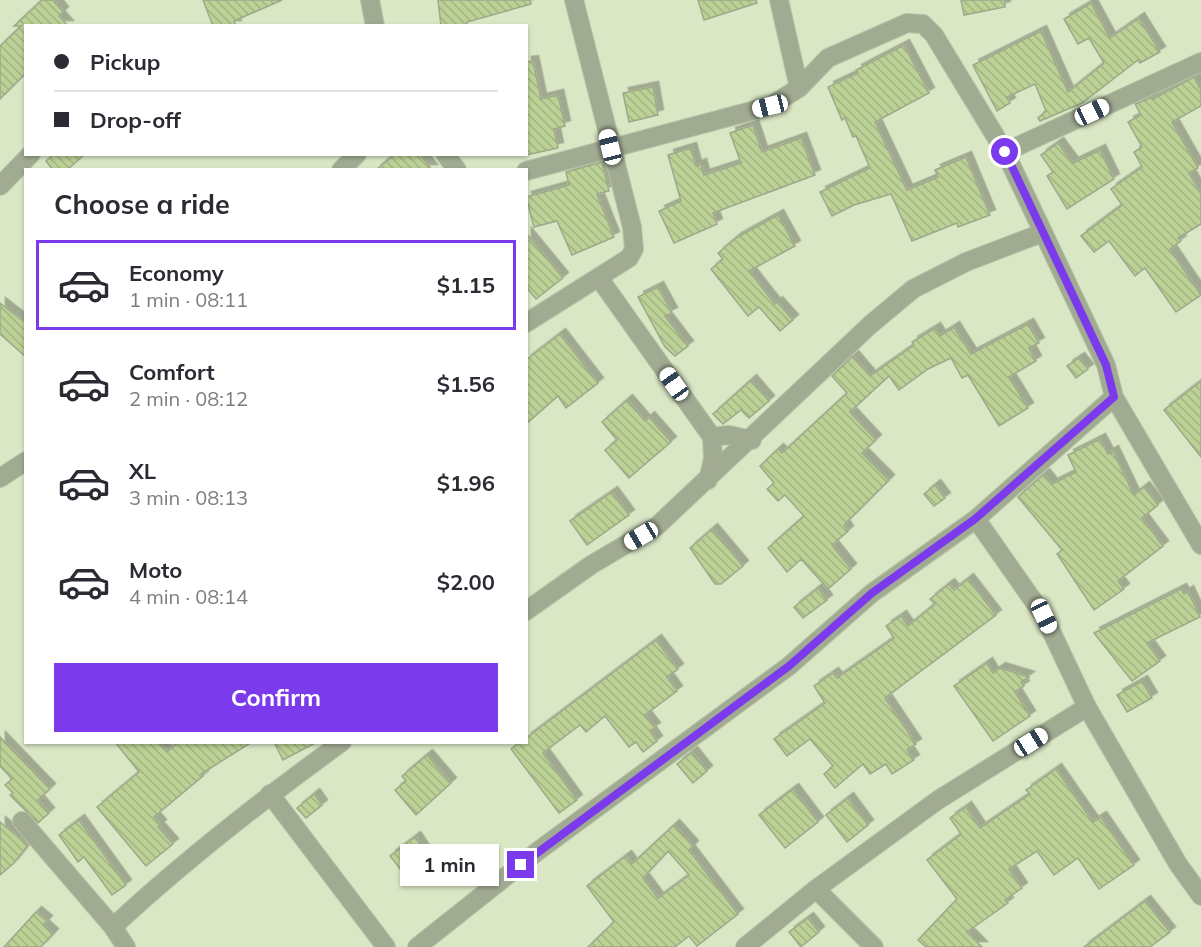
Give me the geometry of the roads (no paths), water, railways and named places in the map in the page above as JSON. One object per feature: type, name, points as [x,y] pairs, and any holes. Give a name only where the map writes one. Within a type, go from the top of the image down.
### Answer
[{"type":"street","points":[[370,0],[375,24]]},
{"type":"street","points":[[528,322],[599,278],[628,258],[634,249],[632,227],[574,0]]},
{"type":"street","points":[[779,0],[799,88]]},
{"type":"street","points":[[528,170],[770,106],[799,88],[828,58],[907,23],[923,24],[934,34],[1005,152],[1106,365],[1114,397],[1201,545]]},
{"type":"street","points":[[1005,152],[1201,62]]},
{"type":"street","points":[[0,186],[29,156]]},
{"type":"street","points":[[343,168],[355,156]]},
{"type":"street","points":[[528,609],[591,565],[657,526],[752,440],[870,325],[913,289],[966,262],[1042,233]]},
{"type":"street","points":[[599,278],[712,437],[713,459],[708,480]]},
{"type":"street","points":[[417,947],[538,851],[789,666],[872,593],[975,519],[1114,397]]},
{"type":"street","points":[[712,437],[729,435],[752,440]]},
{"type":"street","points":[[0,478],[24,462]]},
{"type":"street","points":[[975,519],[1044,616],[1087,708],[1178,864],[1201,896]]},
{"type":"street","points":[[745,947],[816,889],[938,800],[1087,708]]},
{"type":"street","points":[[113,927],[154,889],[270,794],[339,744]]},
{"type":"street","points":[[270,794],[386,947]]},
{"type":"street","points":[[22,821],[113,927],[126,947]]},
{"type":"street","points":[[816,889],[874,947]]}]
